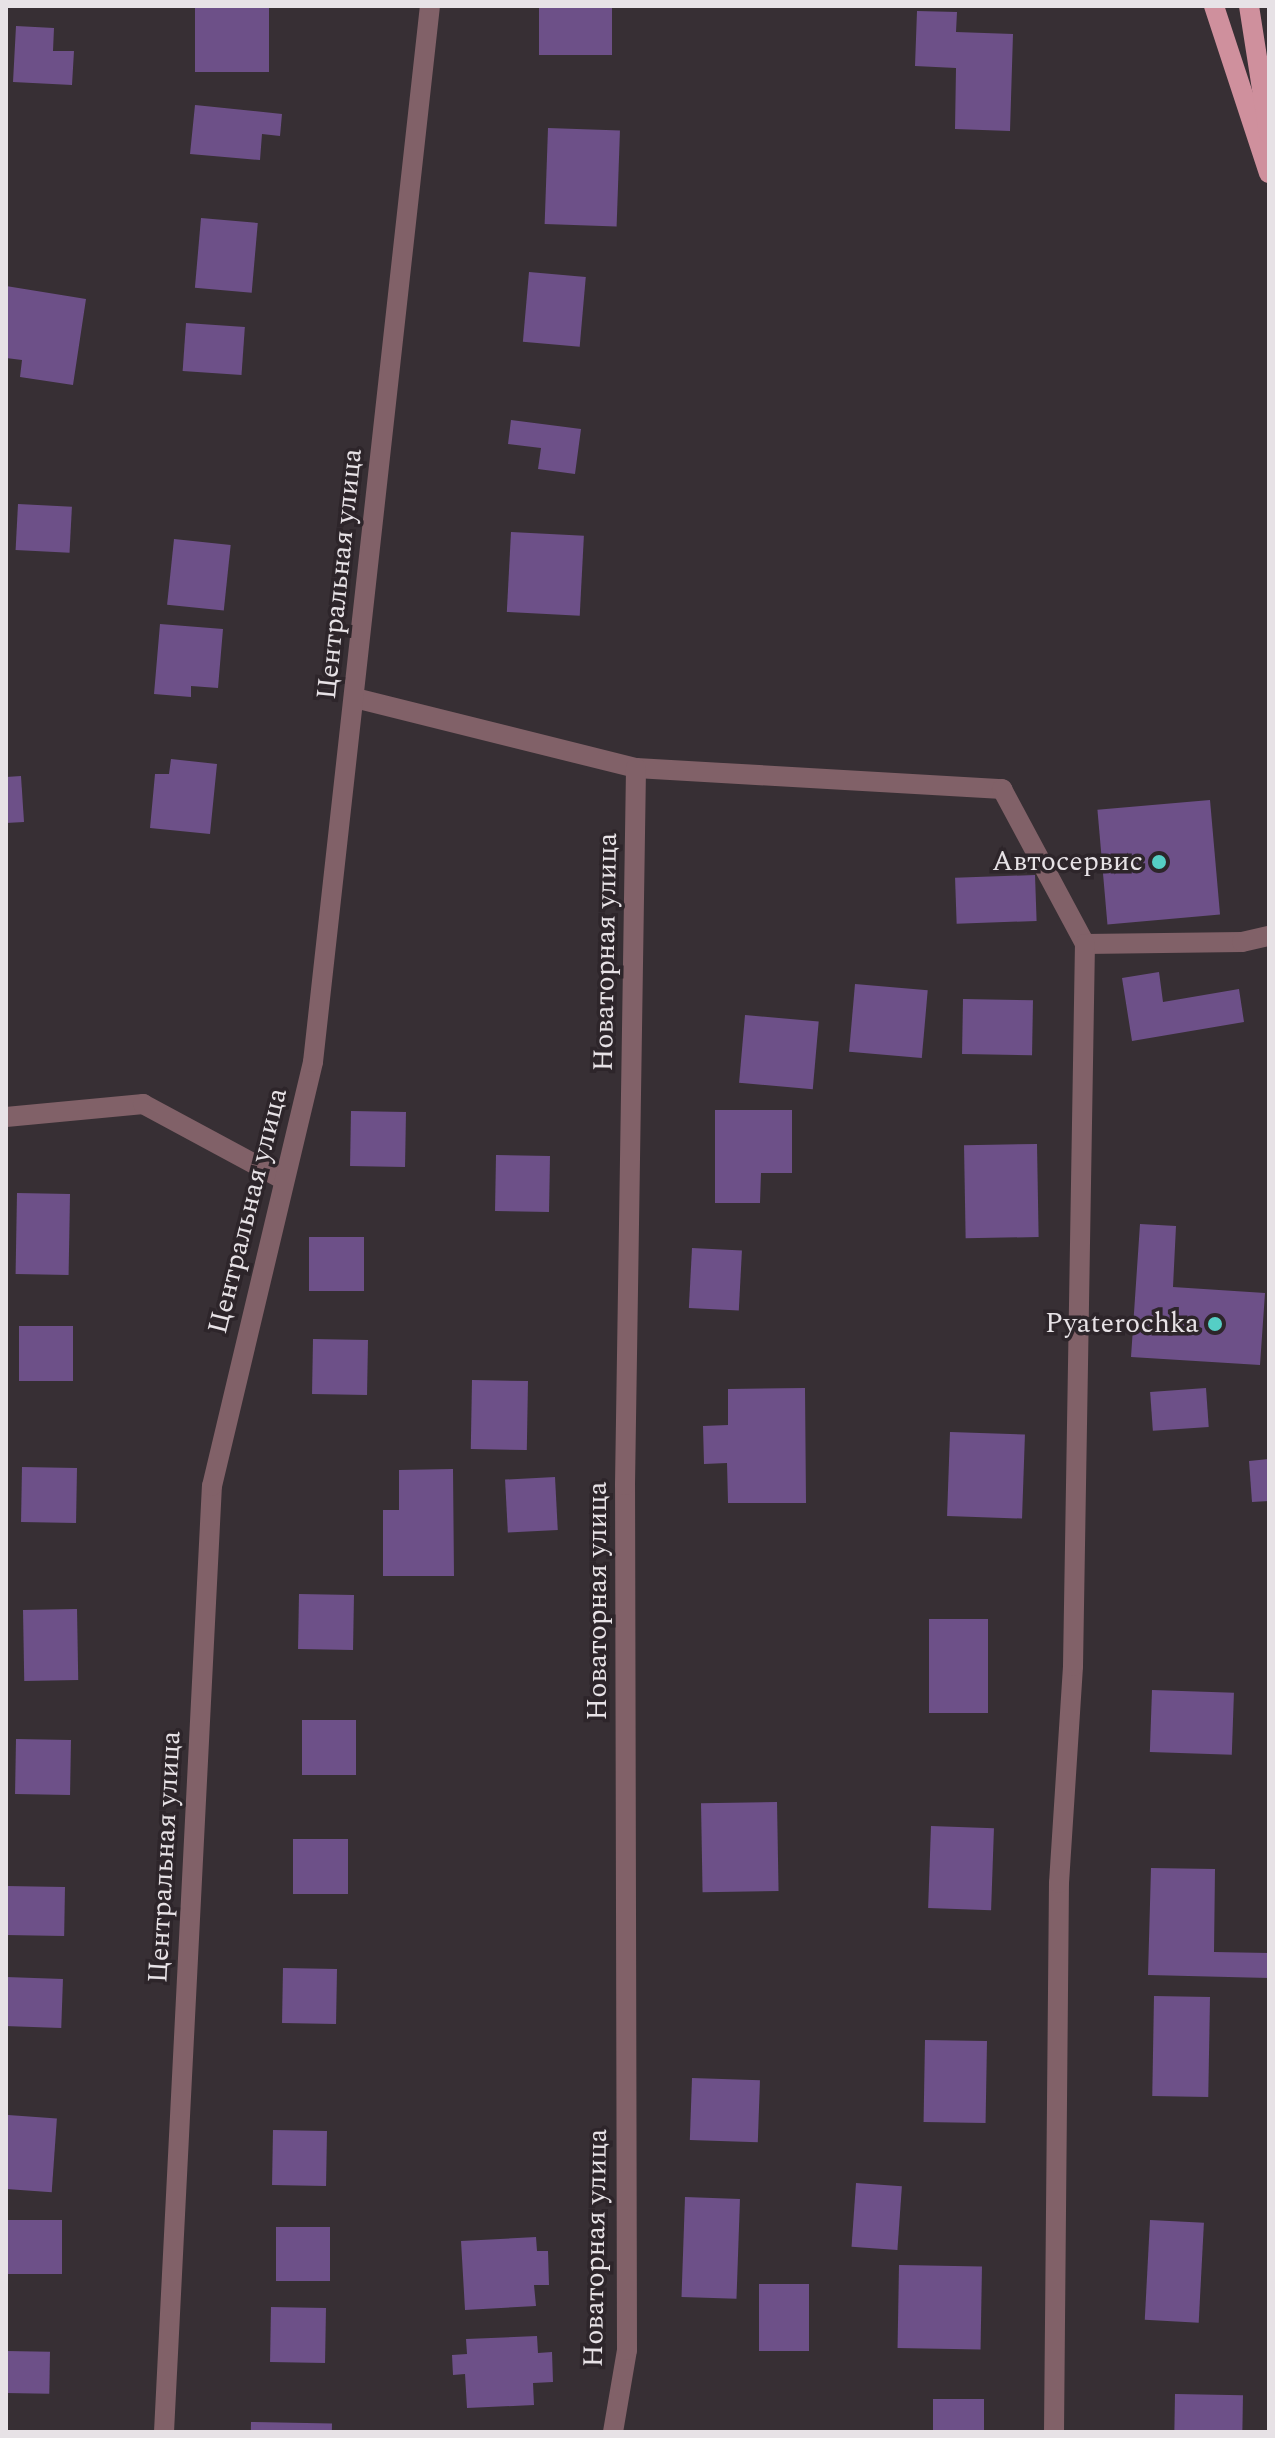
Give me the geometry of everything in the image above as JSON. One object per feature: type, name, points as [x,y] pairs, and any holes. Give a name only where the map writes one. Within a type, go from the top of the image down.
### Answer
[{"type":"main road","points":[[1214,6],[1269,173]]},
{"type":"main road","points":[[1249,6],[1269,133]]},
{"type":"street","name":"Центральная улица","points":[[164,2432],[212,1486],[313,1062],[430,6]]},
{"type":"street","points":[[355,698],[636,768],[1002,789],[1085,944],[1073,1666],[1059,1883],[1054,2432]]},
{"type":"street","name":"Новаторная улица","points":[[613,2432],[627,2350],[625,1485],[636,768]]},
{"type":"street","points":[[1085,944],[1242,942],[1269,936]]},
{"type":"street","points":[[6,1117],[143,1104],[284,1180]]},
{"type":"building","points":[[195,6],[269,6],[269,72],[195,72]]},
{"type":"building","points":[[539,6],[612,6],[612,55],[539,55]]},
{"type":"building","points":[[917,11],[957,12],[956,32],[1013,34],[1010,131],[955,129],[956,68],[915,66]]},
{"type":"building","points":[[16,26],[54,28],[53,51],[74,51],[72,85],[13,82]]},
{"type":"building","points":[[195,105],[282,114],[280,136],[262,134],[260,160],[190,154]]},
{"type":"building","points":[[548,128],[620,131],[617,226],[545,224]]},
{"type":"building","points":[[201,218],[258,223],[252,293],[195,288]]},
{"type":"building","points":[[529,272],[586,277],[580,347],[523,342]]},
{"type":"building","points":[[6,286],[86,299],[73,385],[20,377],[22,360],[6,358]]},
{"type":"building","points":[[186,323],[245,327],[242,375],[183,371]]},
{"type":"building","points":[[511,420],[581,429],[575,474],[538,469],[541,448],[508,444]]},
{"type":"building","points":[[18,504],[72,507],[70,553],[16,550]]},
{"type":"building","points":[[511,532],[584,536],[580,616],[507,612]]},
{"type":"building","points":[[174,539],[231,545],[224,611],[167,605]]},
{"type":"building","points":[[160,624],[223,629],[218,688],[191,686],[191,697],[154,694]]},
{"type":"building","points":[[171,759],[217,764],[210,834],[150,828],[155,774],[169,774]]},
{"type":"building","points":[[21,776],[24,822],[6,823],[6,777]]},
{"type":"building","name":"Автосервис","points":[[1210,800],[1220,915],[1107,924],[1097,810]]},
{"type":"building","points":[[1035,875],[1037,921],[957,924],[955,878]]},
{"type":"building","points":[[1159,972],[1163,1002],[1239,989],[1244,1022],[1132,1041],[1122,978]]},
{"type":"building","points":[[855,984],[928,990],[922,1058],[849,1052]]},
{"type":"building","points":[[963,999],[1033,1000],[1032,1055],[962,1054]]},
{"type":"building","points":[[745,1015],[819,1021],[813,1089],[739,1083]]},
{"type":"building","points":[[715,1110],[792,1110],[792,1173],[761,1173],[760,1203],[715,1203]]},
{"type":"building","points":[[351,1111],[406,1112],[405,1167],[350,1166]]},
{"type":"building","points":[[1037,1144],[1039,1237],[966,1238],[964,1145]]},
{"type":"building","points":[[496,1155],[550,1156],[549,1212],[495,1211]]},
{"type":"building","points":[[17,1193],[70,1194],[69,1275],[16,1274]]},
{"type":"building","points":[[1140,1224],[1176,1226],[1173,1287],[1265,1293],[1260,1365],[1131,1357]]},
{"type":"building","points":[[309,1237],[364,1237],[364,1291],[309,1291]]},
{"type":"building","points":[[692,1248],[742,1251],[739,1311],[689,1308]]},
{"type":"building","points":[[19,1326],[73,1326],[73,1381],[19,1381]]},
{"type":"building","points":[[313,1339],[368,1340],[367,1395],[312,1394]]},
{"type":"building","points":[[472,1380],[528,1381],[527,1450],[471,1449]]},
{"type":"building","points":[[805,1388],[806,1503],[728,1503],[727,1463],[704,1464],[703,1426],[728,1425],[728,1389]]},
{"type":"building","points":[[1206,1388],[1209,1427],[1153,1431],[1150,1392]]},
{"type":"building","points":[[950,1432],[1025,1435],[1022,1519],[947,1516]]},
{"type":"building","points":[[1269,1459],[1269,1501],[1252,1502],[1249,1461]]},
{"type":"building","points":[[22,1467],[77,1468],[76,1523],[21,1522]]},
{"type":"building","points":[[453,1469],[454,1576],[383,1576],[383,1510],[399,1510],[399,1470]]},
{"type":"building","points":[[555,1477],[558,1530],[508,1533],[505,1480]]},
{"type":"building","points":[[299,1594],[354,1595],[353,1650],[298,1649]]},
{"type":"building","points":[[77,1609],[78,1680],[24,1681],[23,1610]]},
{"type":"building","points":[[929,1619],[988,1619],[988,1713],[929,1713]]},
{"type":"building","points":[[1152,1690],[1234,1693],[1232,1755],[1150,1752]]},
{"type":"building","points":[[302,1720],[356,1720],[356,1775],[302,1775]]},
{"type":"building","points":[[16,1739],[71,1740],[70,1795],[15,1794]]},
{"type":"building","points":[[777,1802],[779,1891],[703,1892],[701,1803]]},
{"type":"building","points":[[931,1826],[994,1828],[991,1910],[928,1908]]},
{"type":"building","points":[[293,1839],[348,1839],[348,1894],[293,1894]]},
{"type":"building","points":[[1151,1868],[1215,1869],[1214,1952],[1269,1953],[1269,1978],[1148,1975]]},
{"type":"building","points":[[6,1886],[65,1887],[64,1936],[6,1935]]},
{"type":"building","points":[[283,1968],[337,1969],[336,2024],[282,2023]]},
{"type":"building","points":[[6,1977],[63,1979],[61,2028],[6,2026]]},
{"type":"building","points":[[1154,1996],[1210,1997],[1208,2097],[1152,2096]]},
{"type":"building","points":[[925,2040],[987,2041],[986,2123],[924,2122]]},
{"type":"building","points":[[692,2078],[760,2080],[758,2142],[690,2140]]},
{"type":"building","points":[[8,2115],[57,2118],[52,2192],[6,2189]]},
{"type":"building","points":[[273,2130],[327,2131],[326,2186],[272,2185]]},
{"type":"building","points":[[856,2183],[902,2186],[897,2250],[852,2247]]},
{"type":"building","points":[[685,2197],[740,2199],[736,2299],[682,2297]]},
{"type":"building","points":[[7,2220],[62,2220],[62,2274],[7,2274]]},
{"type":"building","points":[[1150,2220],[1204,2223],[1199,2323],[1145,2320]]},
{"type":"building","points":[[276,2227],[330,2227],[330,2281],[276,2281]]},
{"type":"building","points":[[536,2237],[537,2251],[548,2251],[549,2285],[534,2285],[536,2306],[465,2310],[461,2241]]},
{"type":"building","points":[[899,2265],[982,2266],[981,2349],[898,2348]]},
{"type":"building","points":[[759,2284],[809,2284],[809,2351],[759,2351]]},
{"type":"building","points":[[271,2307],[326,2308],[325,2363],[270,2362]]},
{"type":"building","points":[[537,2336],[538,2353],[552,2352],[553,2382],[533,2383],[534,2405],[467,2408],[465,2374],[453,2375],[452,2355],[467,2354],[466,2339]]},
{"type":"building","points":[[6,2351],[50,2352],[49,2394],[6,2393]]},
{"type":"building","points":[[1175,2394],[1243,2395],[1242,2432],[1174,2432]]},
{"type":"building","points":[[933,2399],[984,2399],[984,2432],[933,2432]]},
{"type":"building","points":[[251,2422],[332,2423],[332,2432],[251,2432]]},
{"type":"place","name":"Автосервис","points":[[1159,862]]},
{"type":"place","name":"Pyaterochka","points":[[1215,1324]]}]
